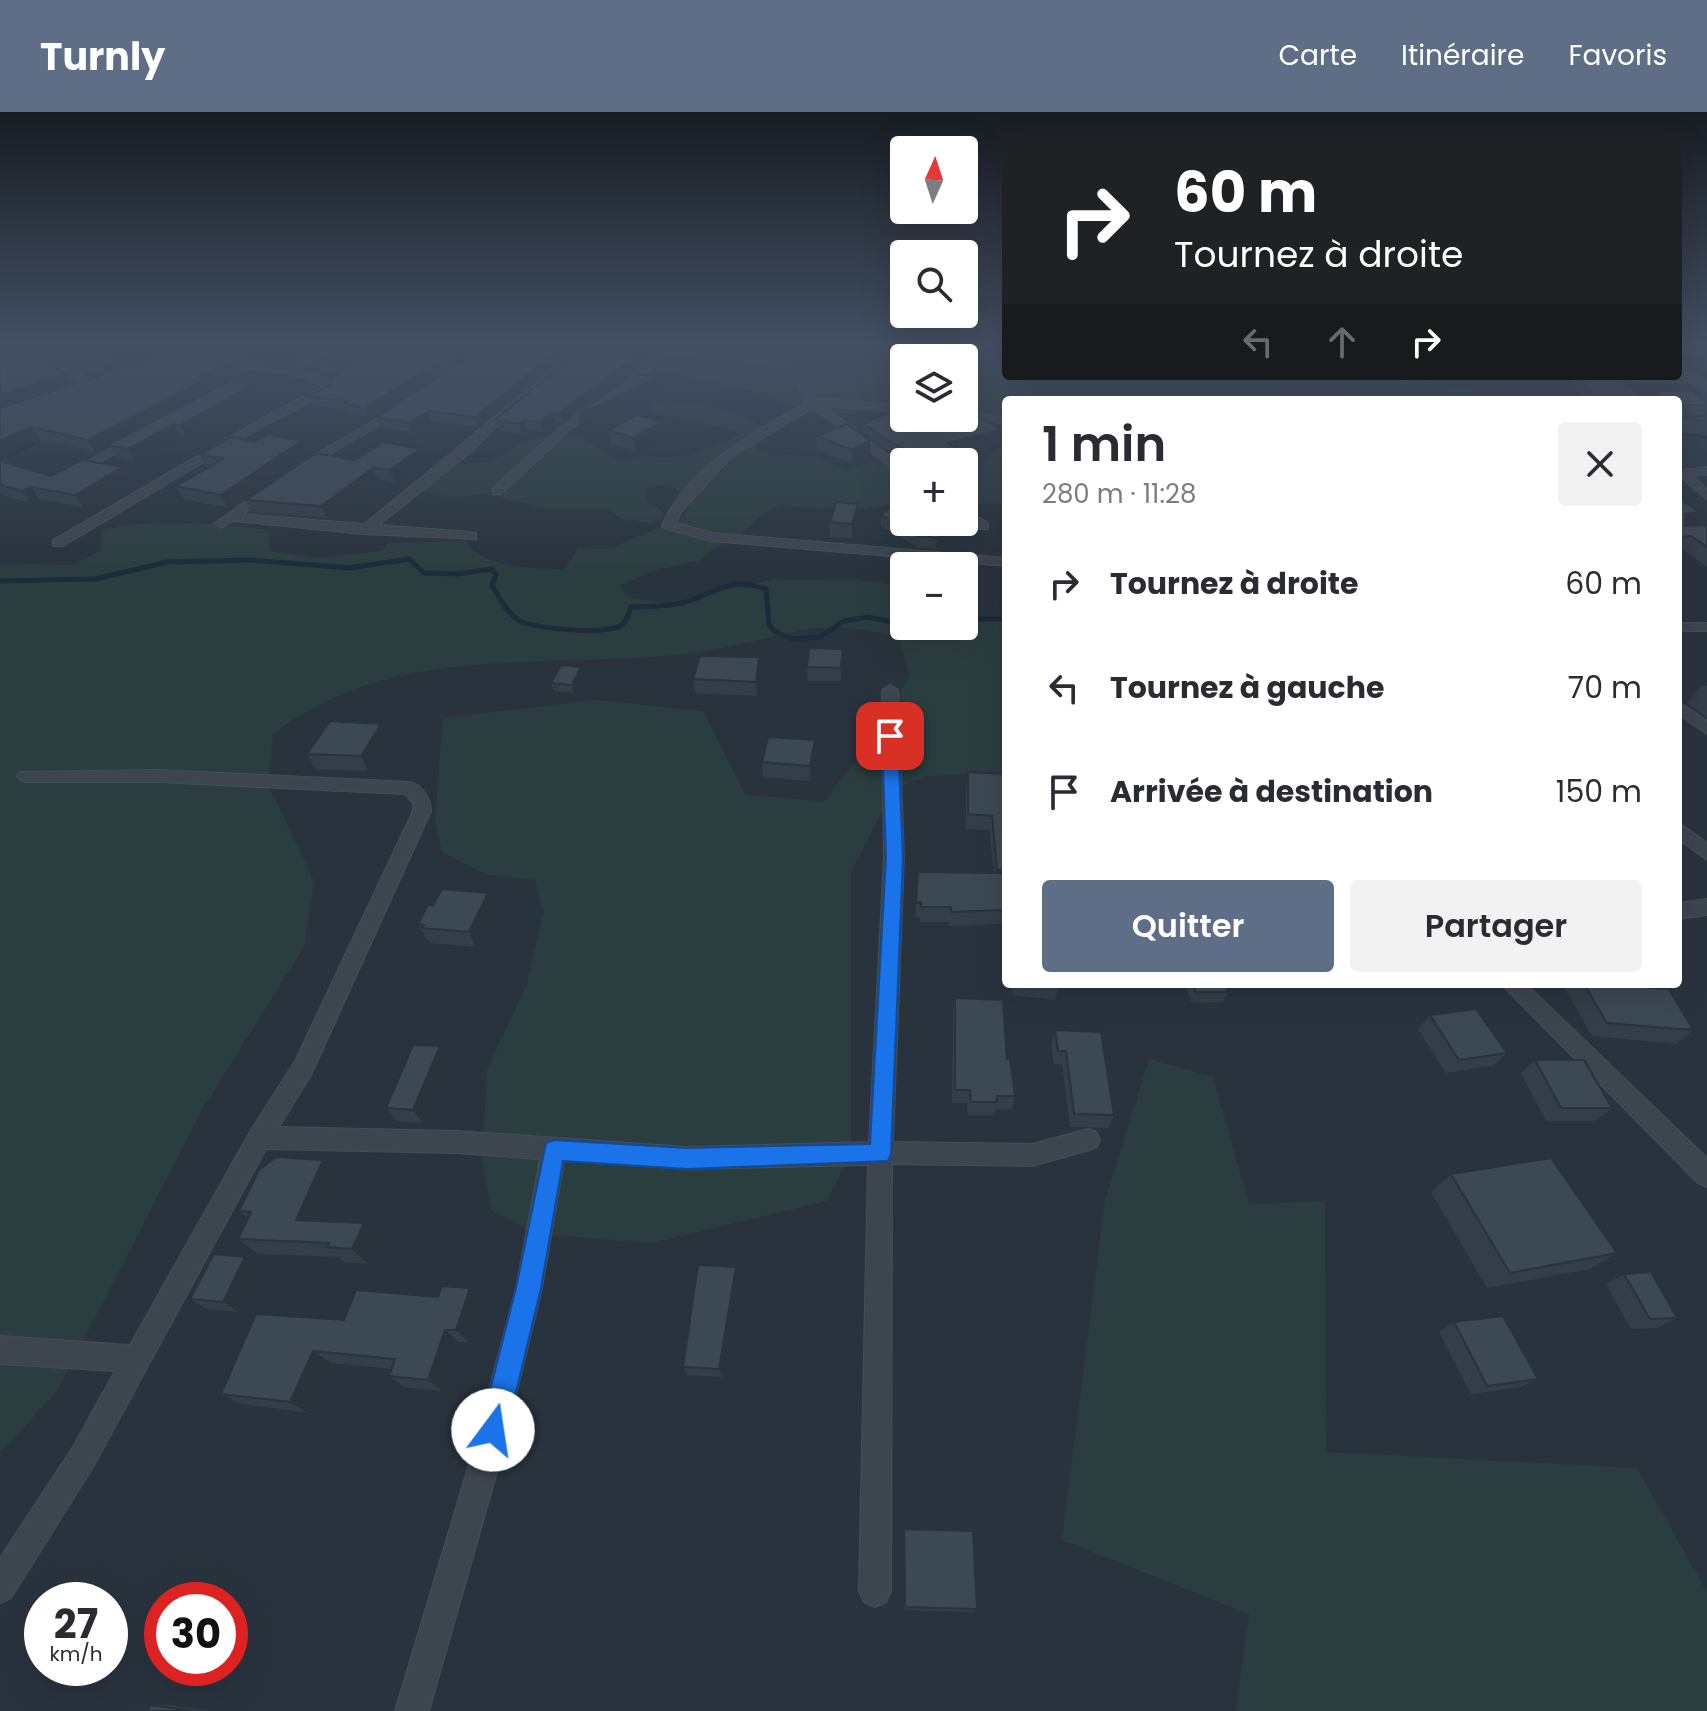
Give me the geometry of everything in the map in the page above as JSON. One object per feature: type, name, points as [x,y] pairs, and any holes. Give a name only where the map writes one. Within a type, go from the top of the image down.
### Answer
[{"type":"street","points":[[58,543],[268,420]]},
{"type":"street","points":[[379,420],[308,461],[226,520],[471,536]]},
{"type":"street","points":[[364,530],[468,448],[498,420]]},
{"type":"street","points":[[497,491],[577,420]]},
{"type":"street","points":[[786,420],[726,455],[675,511],[669,525],[711,537],[1002,562]]},
{"type":"street","points":[[835,420],[890,462]]},
{"type":"street","points":[[68,475],[148,432]]},
{"type":"street","points":[[1707,471],[1688,473],[1682,477],[1707,495]]},
{"type":"street","points":[[978,523],[983,526]]},
{"type":"street","points":[[1682,627],[1707,627]]},
{"type":"street","points":[[875,1591],[880,1154],[894,858],[890,690]]},
{"type":"street","points":[[1682,709],[1707,729]]},
{"type":"street","points":[[0,1587],[83,1457],[259,1138],[303,1068],[422,811],[417,794],[410,788],[301,781],[26,776]]},
{"type":"street","points":[[1682,832],[1707,853]]},
{"type":"street","points":[[1682,910],[1707,907]]},
{"type":"street","points":[[1516,988],[1707,1175]]},
{"type":"street","points":[[259,1138],[456,1142],[687,1158],[1033,1155],[1088,1140]]},
{"type":"street","points":[[412,1711],[486,1458],[529,1288],[554,1151]]},
{"type":"street","points":[[0,1350],[137,1359]]},
{"type":"shaded area","points":[[686,420],[752,420],[764,427],[756,448],[763,453],[816,457],[846,470],[868,463],[890,462],[890,504],[857,510],[780,505],[760,516],[739,537],[716,547],[698,561],[654,570],[619,586],[632,599],[668,603],[774,579],[857,580],[890,584],[890,635],[848,628],[816,628],[700,652],[479,664],[425,671],[372,684],[321,704],[273,734],[268,785],[314,881],[304,947],[203,1108],[56,1393],[0,1452],[0,563],[72,565],[100,551],[102,530],[143,524],[185,523],[268,530],[271,551],[318,558],[383,551],[388,543],[466,541],[473,550],[497,562],[565,569],[578,548],[609,549],[683,517],[690,503],[681,492],[670,486],[645,488],[646,501],[663,511],[662,519],[649,523],[623,519],[606,509],[548,509],[489,495],[447,497],[423,491],[421,478],[437,467],[493,461],[518,444],[555,434],[580,436],[616,460],[687,456],[740,435],[735,430]]},
{"type":"shaded area","points":[[1002,447],[1002,502],[978,504],[979,477],[991,453]]},
{"type":"shaded area","points":[[978,617],[1002,618],[1002,772],[928,776],[894,789],[851,871],[851,1154],[826,1201],[652,1243],[539,1234],[491,1210],[482,1160],[487,1070],[527,984],[543,912],[535,880],[488,875],[442,852],[435,822],[443,718],[596,700],[703,711],[745,794],[824,802],[871,740],[910,676],[899,640],[978,640]]},
{"type":"shaded area","points":[[1149,1059],[1213,1077],[1249,1204],[1325,1201],[1326,1452],[1637,1468],[1707,1592],[1707,1711],[1236,1711],[1249,1614],[1062,1540],[1105,1201]]},
{"type":"building","points":[[0,420],[127,420],[88,440],[32,427],[0,440]]},
{"type":"building","points":[[156,420],[190,420],[180,425],[174,424],[128,449],[108,445]]},
{"type":"building","points":[[495,420],[544,420],[525,420],[519,424]]},
{"type":"building","points":[[628,420],[662,422],[633,438],[608,430]]},
{"type":"building","points":[[890,420],[890,432],[978,432],[978,420],[984,420],[1002,429],[948,443],[957,448],[902,448],[863,423]]},
{"type":"building","points":[[847,424],[870,441],[852,450],[817,436]]},
{"type":"building","points":[[268,434],[301,441],[221,495],[176,486],[223,459],[200,454],[231,437],[254,442]]},
{"type":"building","points":[[384,442],[420,449],[390,470],[373,468],[321,506],[246,500],[316,453],[355,460]]},
{"type":"building","points":[[82,460],[123,467],[75,495],[31,487],[22,491],[0,485],[0,461],[51,476]]},
{"type":"building","points":[[1682,501],[1699,512],[1685,514],[1685,526],[1707,525],[1707,547],[1691,536],[1682,537]]},
{"type":"building","points":[[836,502],[858,504],[852,524],[830,522]]},
{"type":"building","points":[[890,508],[890,520],[881,515]]},
{"type":"building","points":[[809,648],[843,649],[841,668],[807,667]]},
{"type":"building","points":[[700,656],[759,657],[756,682],[693,679]]},
{"type":"building","points":[[561,665],[581,667],[572,685],[551,683]]},
{"type":"building","points":[[330,721],[381,724],[361,756],[307,754]]},
{"type":"building","points":[[768,737],[815,740],[810,766],[762,762]]},
{"type":"building","points":[[968,772],[1002,774],[1002,871],[997,870],[992,816],[968,814]]},
{"type":"building","points":[[918,872],[1002,873],[1002,910],[951,912],[951,907],[921,907],[921,902],[916,903]]},
{"type":"building","points":[[442,889],[488,893],[469,932],[422,928],[424,925],[418,924],[428,905],[433,905]]},
{"type":"building","points":[[1194,988],[1226,988],[1228,992],[1195,992]]},
{"type":"building","points":[[1586,988],[1669,989],[1693,1030],[1607,1023]]},
{"type":"building","points":[[955,998],[1003,1000],[1007,1059],[1010,1059],[1015,1096],[997,1096],[997,1102],[971,1102],[970,1090],[955,1090]]},
{"type":"building","points":[[1476,1009],[1507,1053],[1459,1060],[1430,1015]]},
{"type":"building","points":[[1055,1030],[1101,1032],[1114,1115],[1074,1114],[1066,1051],[1058,1051]]},
{"type":"building","points":[[413,1045],[440,1046],[413,1110],[386,1108]]},
{"type":"building","points":[[1535,1060],[1584,1060],[1612,1108],[1561,1108]]},
{"type":"building","points":[[276,1157],[323,1160],[296,1220],[364,1223],[352,1249],[327,1247],[329,1243],[238,1239],[251,1212],[239,1211],[259,1170]]},
{"type":"building","points":[[1551,1158],[1617,1253],[1510,1273],[1451,1174]]},
{"type":"building","points":[[214,1254],[245,1257],[223,1302],[190,1299]]},
{"type":"building","points":[[698,1265],[736,1267],[719,1369],[683,1367]]},
{"type":"building","points":[[1651,1272],[1677,1318],[1650,1319],[1624,1274]]},
{"type":"building","points":[[442,1286],[470,1288],[456,1330],[445,1330],[428,1380],[389,1376],[395,1359],[313,1351],[290,1402],[221,1394],[256,1314],[344,1320],[356,1290],[438,1297]]},
{"type":"building","points":[[1503,1316],[1538,1379],[1487,1386],[1454,1322]]},
{"type":"building","points":[[904,1529],[973,1531],[977,1609],[905,1607]]},
{"type":"building","points":[[150,1705],[192,1711],[148,1711]]},
{"type":"waterway","points":[[1682,433],[1707,436]]},
{"type":"waterway","points":[[9,456],[32,444]]},
{"type":"waterway","points":[[0,581],[95,579],[168,562],[250,560],[349,568],[409,559],[424,573],[457,574],[492,569],[496,575],[492,585],[514,617],[526,623],[554,628],[615,628],[623,624],[631,607],[676,604],[722,587],[741,584],[766,589],[769,624],[774,631],[792,639],[820,637],[844,621],[867,617],[890,621]]},
{"type":"waterway","points":[[978,619],[1002,619]]},
{"type":"route","points":[[493,1430],[529,1288],[554,1151],[619,1152],[687,1158],[880,1154],[894,858],[890,736]]}]
